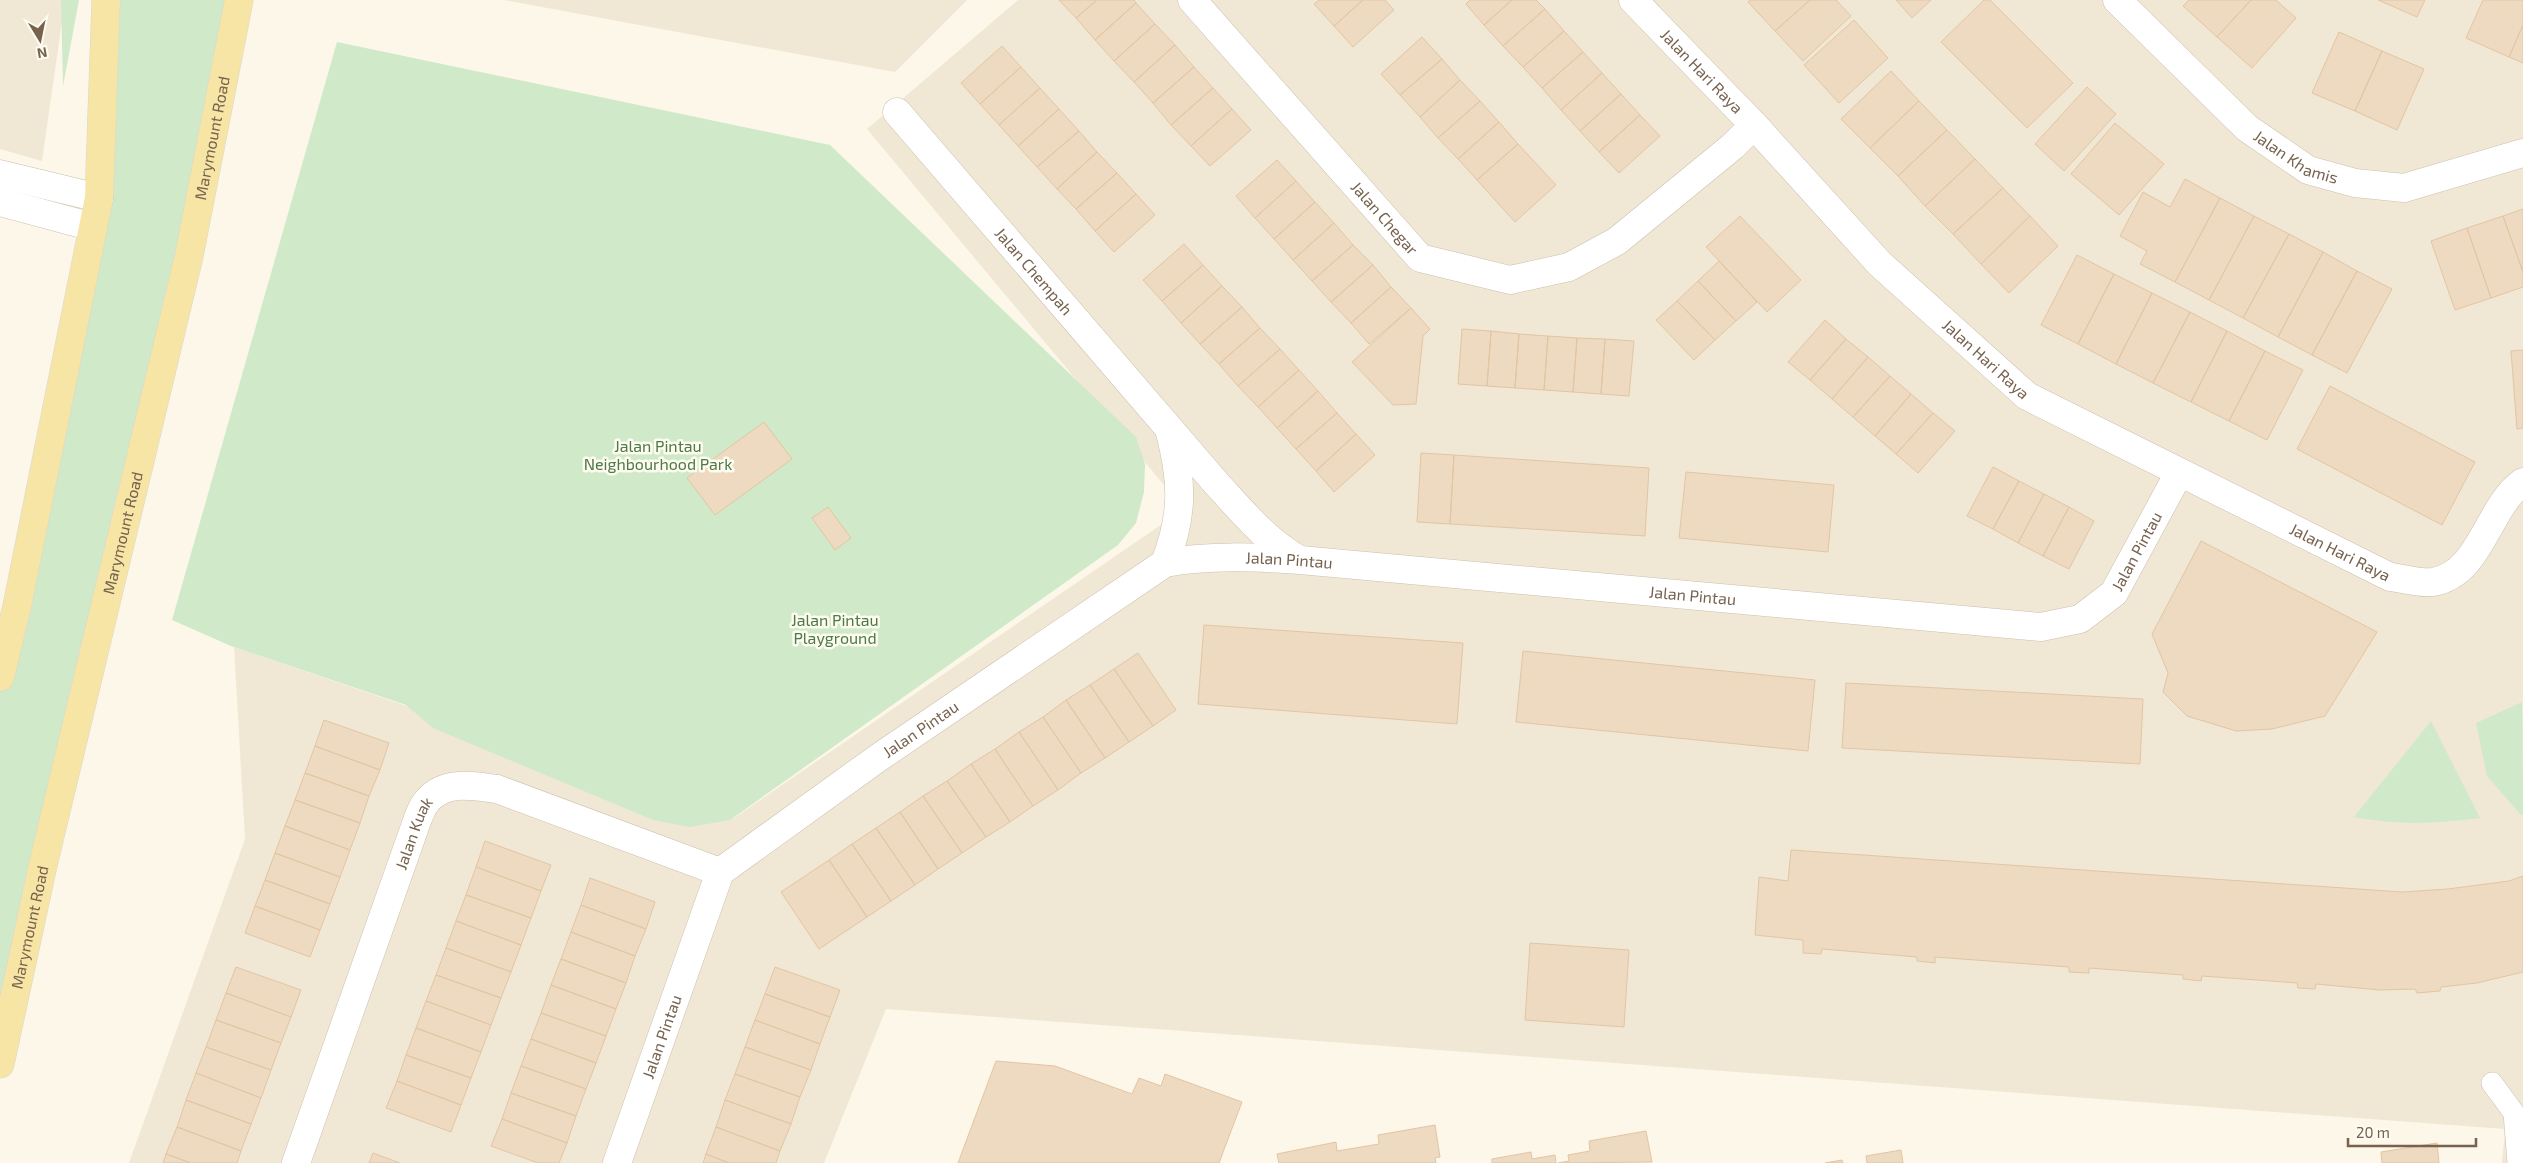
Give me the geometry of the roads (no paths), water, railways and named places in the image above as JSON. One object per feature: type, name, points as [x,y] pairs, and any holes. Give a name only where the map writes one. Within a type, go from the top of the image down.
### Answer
[{"type":"main road","points":[[0,677],[17,606],[99,198],[106,0]]},
{"type":"main road","name":"Marymount Road","points":[[0,1064],[43,865],[189,256],[239,0]]},
{"type":"street","name":"Jalan Chegar","points":[[1192,0],[1420,258],[1510,280],[1569,267],[1617,241],[1733,146],[1754,125]]},
{"type":"street","name":"Jalan Hari Raya","points":[[1633,0],[1754,125],[1879,263],[2027,396],[2390,577],[2432,582],[2456,574],[2475,550],[2511,490],[2523,482]]},
{"type":"street","name":"Jalan Khamis","points":[[2117,0],[2247,128],[2308,170],[2355,183],[2404,188],[2523,152]]},
{"type":"street","name":"Jalan Chempah","points":[[898,112],[1169,430],[1263,535],[1278,548],[1300,560]]},
{"type":"street","points":[[0,174],[99,198]]},
{"type":"street","points":[[0,202],[93,227]]},
{"type":"street","name":"Jalan Chempah","points":[[1165,564],[1174,540],[1180,505],[1179,467],[1169,430]]},
{"type":"street","name":"Jalan Pintau","points":[[617,1163],[720,872],[878,758],[1165,564],[1198,558],[1243,556],[1300,560],[2041,627],[2080,619],[2114,593],[2179,473]]},
{"type":"street","name":"Jalan Kuak","points":[[296,1163],[412,835],[427,800],[444,787],[466,786],[497,789],[720,872]]},
{"type":"lane","points":[[2492,1083],[2514,1113],[2518,1163]]},
{"type":"park label","name":"Jalan Pintau Neighbourhood Park","points":[[658,455]]},
{"type":"park label","name":"Jalan Pintau Playground","points":[[835,629]]}]
